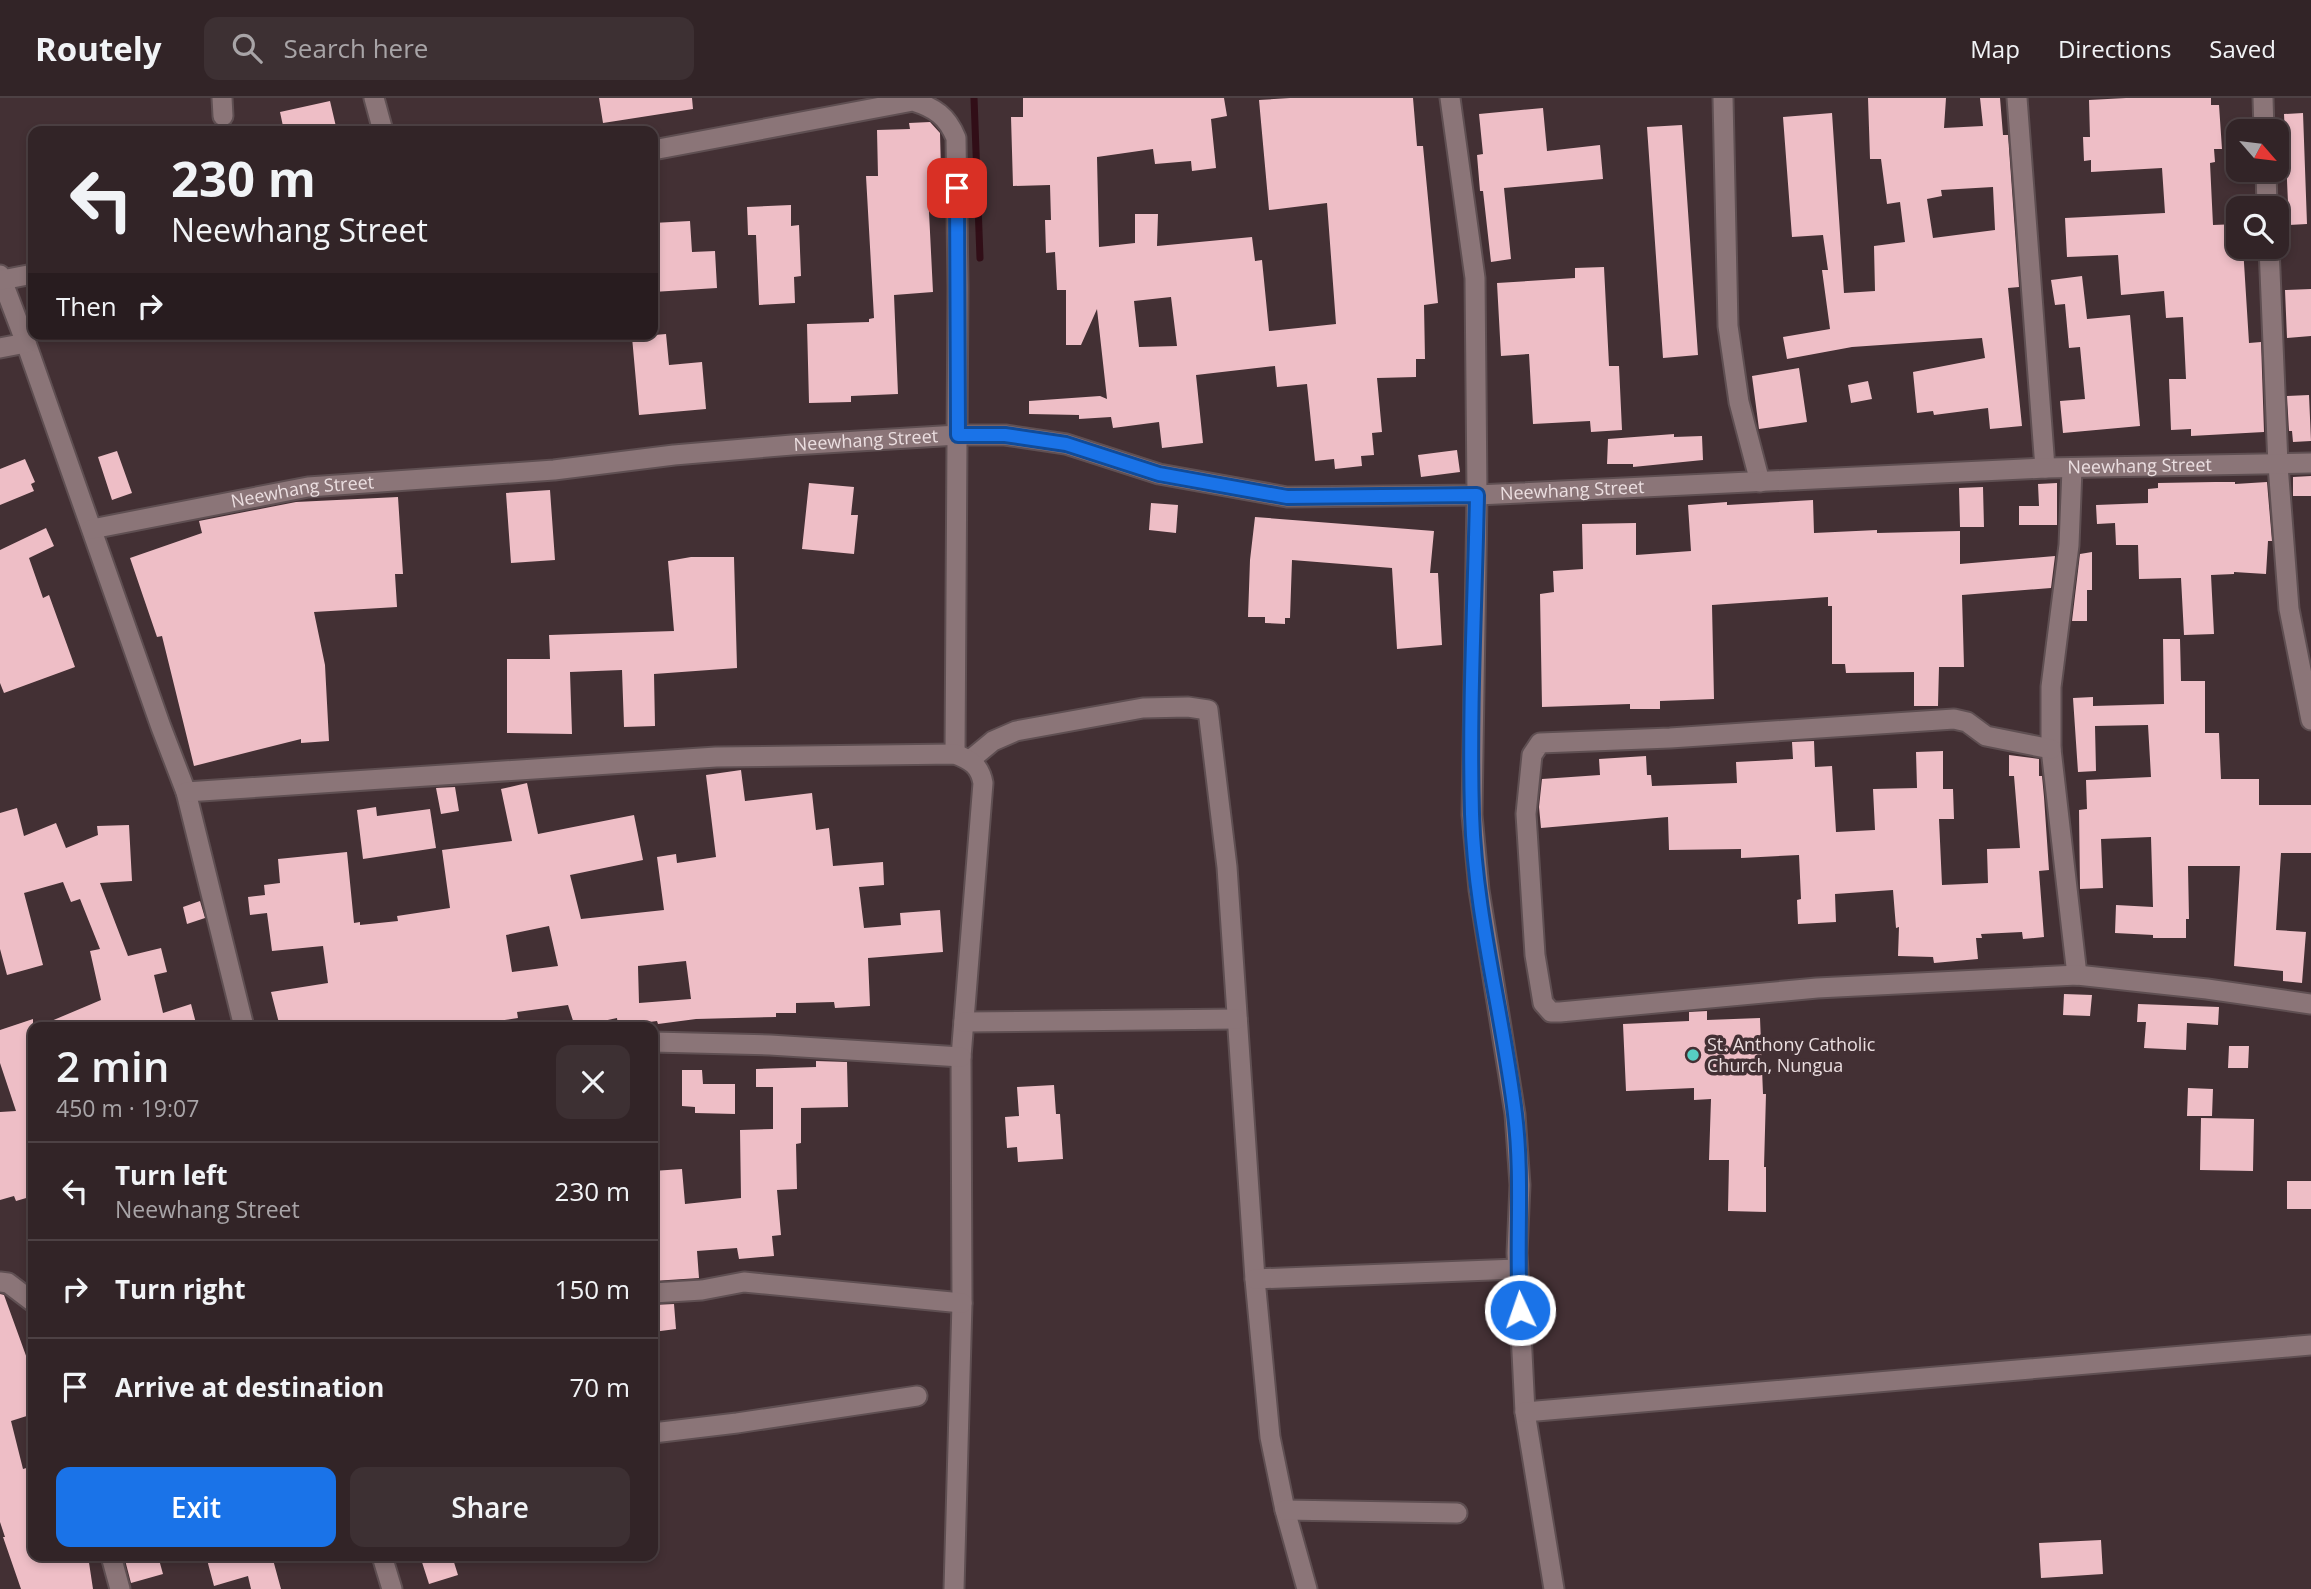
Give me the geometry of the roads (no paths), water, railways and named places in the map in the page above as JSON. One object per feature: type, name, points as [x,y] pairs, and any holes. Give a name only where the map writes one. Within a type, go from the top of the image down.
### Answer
[{"type":"street","points":[[373,98],[381,126]]},
{"type":"street","points":[[1450,98],[1475,278],[1477,495],[1472,815],[1479,890],[1515,1114],[1520,1185],[1517,1269],[1525,1412],[1555,1589]]},
{"type":"street","points":[[1723,98],[1728,326],[1739,402],[1760,482]]},
{"type":"street","points":[[2017,98],[2045,468]]},
{"type":"street","points":[[2263,98],[2264,119]]},
{"type":"street","points":[[658,149],[913,101],[934,108],[950,123],[956,138],[963,757]]},
{"type":"street","points":[[2269,259],[2278,465],[2289,609],[2311,720]]},
{"type":"street","points":[[28,275],[1,278],[186,792],[243,1022]]},
{"type":"street","points":[[0,348],[26,343]]},
{"type":"street","name":"Neewhang Street","points":[[92,529],[308,487],[554,470],[792,444],[958,435],[1005,435],[1066,444],[1159,474],[1287,497],[1477,495],[2045,468],[2311,463]]},
{"type":"street","points":[[2072,469],[2069,545],[2051,687],[2051,749],[2077,975]]},
{"type":"street","points":[[186,792],[716,757],[963,757],[1016,731],[1143,708],[1188,707],[1208,710],[1227,867],[1255,1279],[1270,1437],[1285,1510],[1307,1589]]},
{"type":"street","points":[[2051,749],[1986,736],[1967,722],[1954,719],[1670,738],[1540,743],[1532,755],[1526,814],[1535,955],[1543,1003],[1551,1012],[1816,988],[2077,975],[2311,1004]]},
{"type":"street","points":[[954,1589],[962,1303],[961,1057],[983,783],[981,771],[963,757]]},
{"type":"street","points":[[964,1022],[1237,1019]]},
{"type":"street","points":[[658,1042],[770,1045],[961,1057]]},
{"type":"street","points":[[1255,1279],[1517,1269]]},
{"type":"street","points":[[0,1282],[8,1283],[28,1298]]},
{"type":"street","points":[[658,1293],[702,1290],[744,1282],[962,1303]]},
{"type":"street","points":[[1525,1412],[2311,1345]]},
{"type":"street","points":[[658,1432],[917,1396]]},
{"type":"street","points":[[1285,1510],[1457,1513]]},
{"type":"street","points":[[112,1561],[120,1589]]},
{"type":"street","points":[[384,1561],[392,1589]]},
{"type":"waterway","points":[[974,98],[980,258]]},
{"type":"place","name":"St. Anthony Catholic Church, Nungua","points":[[1693,1055]]}]
